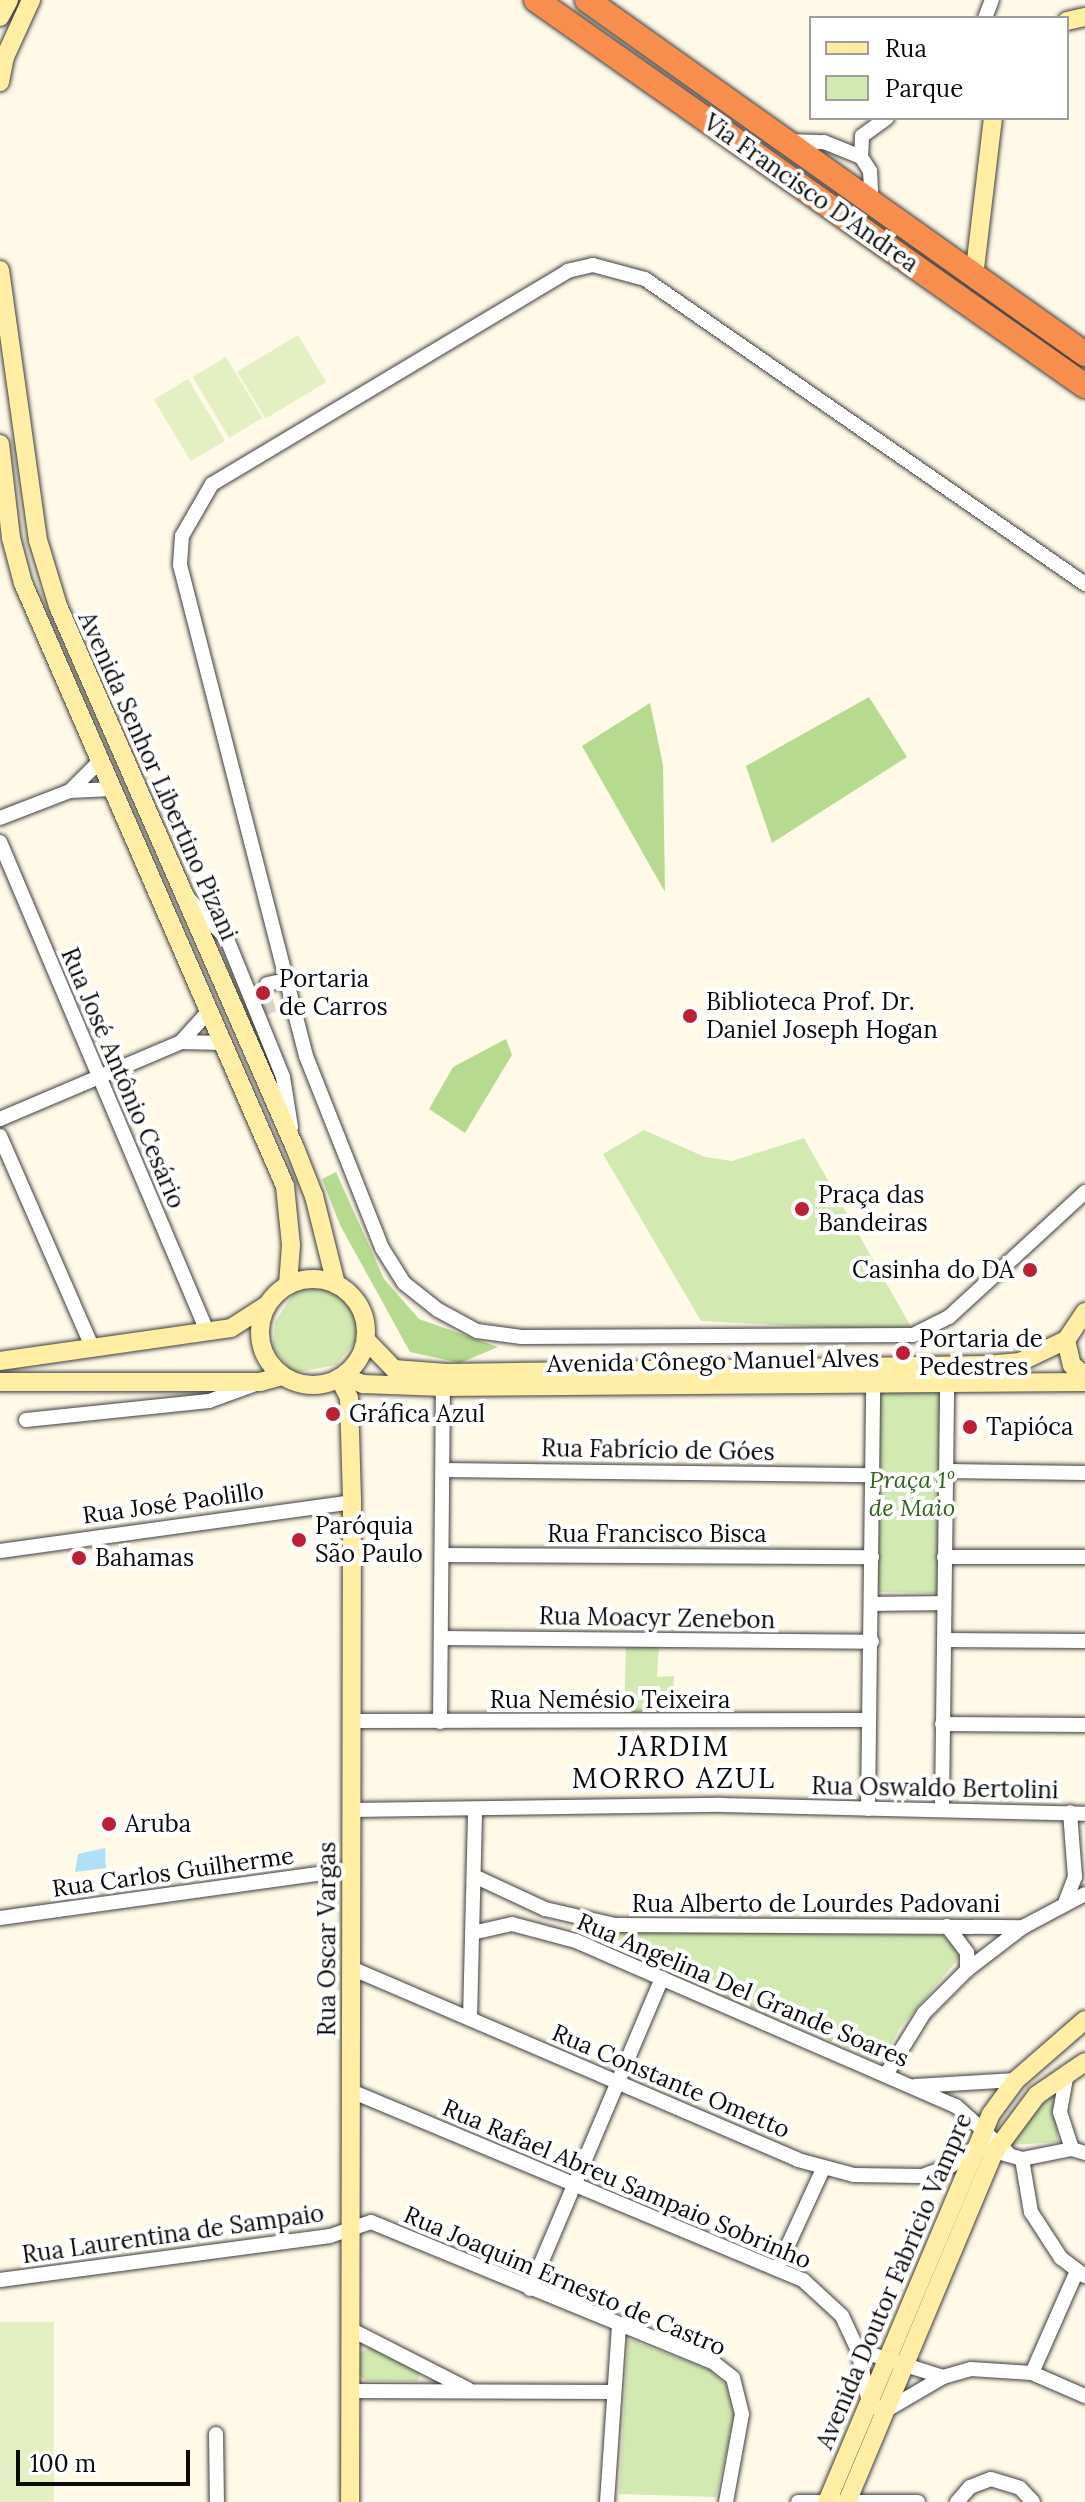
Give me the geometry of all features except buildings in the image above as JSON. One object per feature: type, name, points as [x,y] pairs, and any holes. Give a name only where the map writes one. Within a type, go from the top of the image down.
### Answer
[{"type":"highway","name":"Via Francisco D'Andrea","points":[[536,0],[1085,386]]},
{"type":"highway","name":"Via Francisco D'Andrea","points":[[587,0],[1085,354]]},
{"type":"street","points":[[0,17],[9,0]]},
{"type":"street","points":[[0,82],[5,57],[31,0]]},
{"type":"street","points":[[861,157],[862,136],[884,120]]},
{"type":"street","points":[[974,277],[993,120]]},
{"type":"street","points":[[783,140],[824,142],[861,157],[870,171],[872,204]]},
{"type":"street","points":[[295,1148],[271,1006],[283,981],[180,565],[182,536],[212,484],[568,271],[615,267],[645,279],[1085,584]]},
{"type":"street","name":"Avenida Senhor Libertino Pizani","points":[[0,270],[42,553],[58,606],[295,1148],[314,1196],[336,1284]]},
{"type":"street","name":"Avenida Senhor Libertino Pizani","points":[[0,444],[2,475],[23,583],[285,1186],[291,1245],[288,1285]]},
{"type":"street","points":[[70,791],[100,761]]},
{"type":"street","points":[[0,818],[70,791],[112,789]]},
{"type":"street","name":"Rua José Antônio Cesário","points":[[0,842],[207,1331]]},
{"type":"street","points":[[181,890],[227,939],[271,1006],[330,1122],[382,1248],[404,1283],[438,1310],[477,1331],[522,1337],[913,1335],[949,1317],[1085,1192]]},
{"type":"street","points":[[257,987],[283,981]]},
{"type":"street","points":[[181,1042],[208,1012]]},
{"type":"street","points":[[0,1119],[181,1042],[222,1043]]},
{"type":"street","points":[[0,1136],[93,1349]]},
{"type":"street","points":[[0,1361],[231,1328],[267,1305],[288,1285],[303,1279],[336,1284],[360,1307],[366,1340],[341,1377],[310,1385],[282,1376],[209,1401],[26,1420]]},
{"type":"street","points":[[267,1305],[261,1319],[263,1351],[282,1376]]},
{"type":"street","points":[[1085,1312],[1066,1340],[1072,1365],[1085,1379]]},
{"type":"street","name":"Avenida Cônego Manuel Alves","points":[[366,1340],[384,1363],[407,1373],[873,1375],[947,1383],[1085,1379]]},
{"type":"street","name":"Avenida Cônego Manuel Alves","points":[[341,1377],[363,1384],[443,1387],[873,1375],[1020,1362],[1066,1340]]},
{"type":"street","points":[[942,1808],[947,1383],[954,1372],[986,1365]]},
{"type":"street","points":[[868,1809],[873,1375]]},
{"type":"street","name":"Rua Oscar Vargas","points":[[341,1377],[349,1398],[352,1502],[350,2502]]},
{"type":"street","points":[[0,1382],[260,1382]]},
{"type":"street","points":[[440,1722],[443,1387]]},
{"type":"street","name":"Rua Fabrício de Góes","points":[[443,1470],[873,1475]]},
{"type":"street","points":[[946,1471],[1085,1473]]},
{"type":"street","name":"Rua José Paolillo","points":[[0,1551],[352,1502]]},
{"type":"street","name":"Rua Francisco Bisca","points":[[442,1555],[872,1557]]},
{"type":"street","points":[[944,1557],[1085,1557]]},
{"type":"street","points":[[872,1604],[944,1603]]},
{"type":"street","name":"Rua Moacyr Zenebon","points":[[441,1638],[872,1642]]},
{"type":"street","points":[[944,1640],[1085,1641]]},
{"type":"street","name":"Rua Nemésio Teixeira","points":[[352,1721],[868,1720]]},
{"type":"street","points":[[942,1724],[1085,1725]]},
{"type":"street","name":"Rua Oswaldo Bertolini","points":[[351,1810],[475,1812],[708,1805],[1078,1813]]},
{"type":"street","points":[[470,2019],[475,1812]]},
{"type":"street","points":[[1065,1903],[1075,1877],[1078,1813]]},
{"type":"street","name":"Rua Carlos Guilherme","points":[[0,1918],[351,1869]]},
{"type":"street","name":"Rua Alberto de Lourdes Padovani","points":[[474,1876],[580,1921],[1023,1927]]},
{"type":"street","points":[[887,2073],[924,2013],[967,1970],[1023,1927],[1085,1894]]},
{"type":"street","points":[[576,1941],[580,1921]]},
{"type":"street","name":"Rua Angelina Del Grande Soares","points":[[472,1933],[512,1924],[576,1941],[914,2086],[969,2115],[997,2148]]},
{"type":"street","points":[[947,1926],[967,1953],[967,1970]]},
{"type":"street","name":"Rua Constante Ometto","points":[[351,1968],[824,2167],[883,2179],[922,2176],[997,2148]]},
{"type":"street","points":[[530,2289],[662,1978]]},
{"type":"street","name":"Avenida Doutor Fabricio Vampre","points":[[827,2501],[877,2407],[997,2148],[1016,2080],[1085,2020]]},
{"type":"street","name":"Avenida Doutor Fabricio Vampre","points":[[997,2148],[1037,2095],[1085,2062]]},
{"type":"street","points":[[997,2148],[1078,2151],[1060,2112],[1068,2072]]},
{"type":"street","points":[[914,2086],[1016,2080]]},
{"type":"street","name":"Rua Rafael Abreu Sampaio Sobrinho","points":[[351,2091],[777,2269],[824,2295],[858,2350],[877,2407]]},
{"type":"street","points":[[997,2148],[1031,2212],[1061,2258],[1081,2274],[1032,2373]]},
{"type":"street","points":[[777,2269],[824,2167]]},
{"type":"street","name":"Rua Joaquim Ernesto de Castro","points":[[351,2229],[371,2222],[619,2327],[714,2363],[733,2378],[742,2414],[726,2502]]},
{"type":"street","name":"Rua Laurentina de Sampaio","points":[[0,2280],[351,2229]]},
{"type":"street","points":[[607,2502],[619,2327]]},
{"type":"street","points":[[350,2329],[472,2391]]},
{"type":"street","points":[[858,2350],[943,2377]]},
{"type":"street","points":[[877,2407],[943,2377],[971,2369],[1032,2373],[1085,2396]]},
{"type":"street","points":[[350,2391],[614,2392]]},
{"type":"street","name":"Avenida Doutor Fabricio Vampre","points":[[847,2501],[877,2407]]},
{"type":"street","points":[[216,2434],[217,2502]]},
{"type":"street","points":[[957,2502],[970,2487],[991,2479],[1020,2488],[1033,2502]]},
{"type":"street","points":[[798,2502],[918,2502]]},
{"type":"green space","points":[[298,335],[326,382],[265,419],[237,372]]},
{"type":"green space","points":[[226,357],[263,418],[229,438],[193,377]]},
{"type":"green space","points":[[188,379],[225,441],[191,461],[154,400]]},
{"type":"green space","points":[[869,697],[907,757],[772,843],[746,766]]},
{"type":"green space","points":[[650,703],[663,765],[665,892],[582,746]]},
{"type":"green space","points":[[506,1039],[512,1055],[465,1133],[429,1109],[453,1067]]},
{"type":"green space","points":[[644,1130],[705,1157],[732,1161],[804,1138],[914,1332],[701,1321],[603,1154]]},
{"type":"green space","points":[[336,1172],[384,1279],[419,1319],[498,1347],[460,1363],[410,1352],[340,1225],[322,1179]]},
{"type":"green space","points":[[324,1283],[349,1296],[357,1308],[360,1336],[336,1365],[293,1373],[273,1347],[275,1322],[295,1291]]},
{"type":"green space","name":"Praça 1º de Maio","points":[[880,1391],[945,1392],[941,1593],[877,1592]]},
{"type":"green space","points":[[626,1644],[659,1644],[657,1677],[674,1676],[672,1713],[624,1715]]},
{"type":"green space","points":[[602,1931],[942,1935],[954,1944],[959,1958],[899,2029],[886,2055],[872,2058],[597,1943]]},
{"type":"green space","points":[[1054,2094],[1058,2142],[1010,2145],[1032,2113]]},
{"type":"green space","points":[[0,2322],[54,2322],[54,2502],[0,2502]]},
{"type":"green space","points":[[628,2339],[710,2370],[726,2385],[734,2416],[716,2497],[619,2494]]},
{"type":"green space","points":[[372,2347],[420,2372],[418,2381],[366,2381],[357,2373],[357,2354]]},
{"type":"water","points":[[105,1848],[106,1868],[75,1872],[78,1854]]},
{"type":"tunnel","points":[[261,1009],[275,1005]]},
{"type":"place","name":"Portaria de Carros","points":[[263,993]]},
{"type":"place","name":"Biblioteca Prof. Dr. Daniel Joseph Hogan","points":[[690,1016]]},
{"type":"place","name":"Praça das Bandeiras","points":[[802,1209]]},
{"type":"place","name":"Casinha do DA","points":[[1030,1270]]},
{"type":"place","name":"Portaria de Pedestres","points":[[903,1353]]},
{"type":"place","name":"Gráfica Azul","points":[[333,1414]]},
{"type":"place","name":"Tapióca","points":[[970,1427]]},
{"type":"place","name":"Paróquia São Paulo","points":[[299,1540]]},
{"type":"place","name":"Bahamas","points":[[79,1558]]},
{"type":"place","name":"Aruba","points":[[109,1824]]},
{"type":"district","name":"JARDIM MORRO AZUL","points":[[674,1762]]}]
